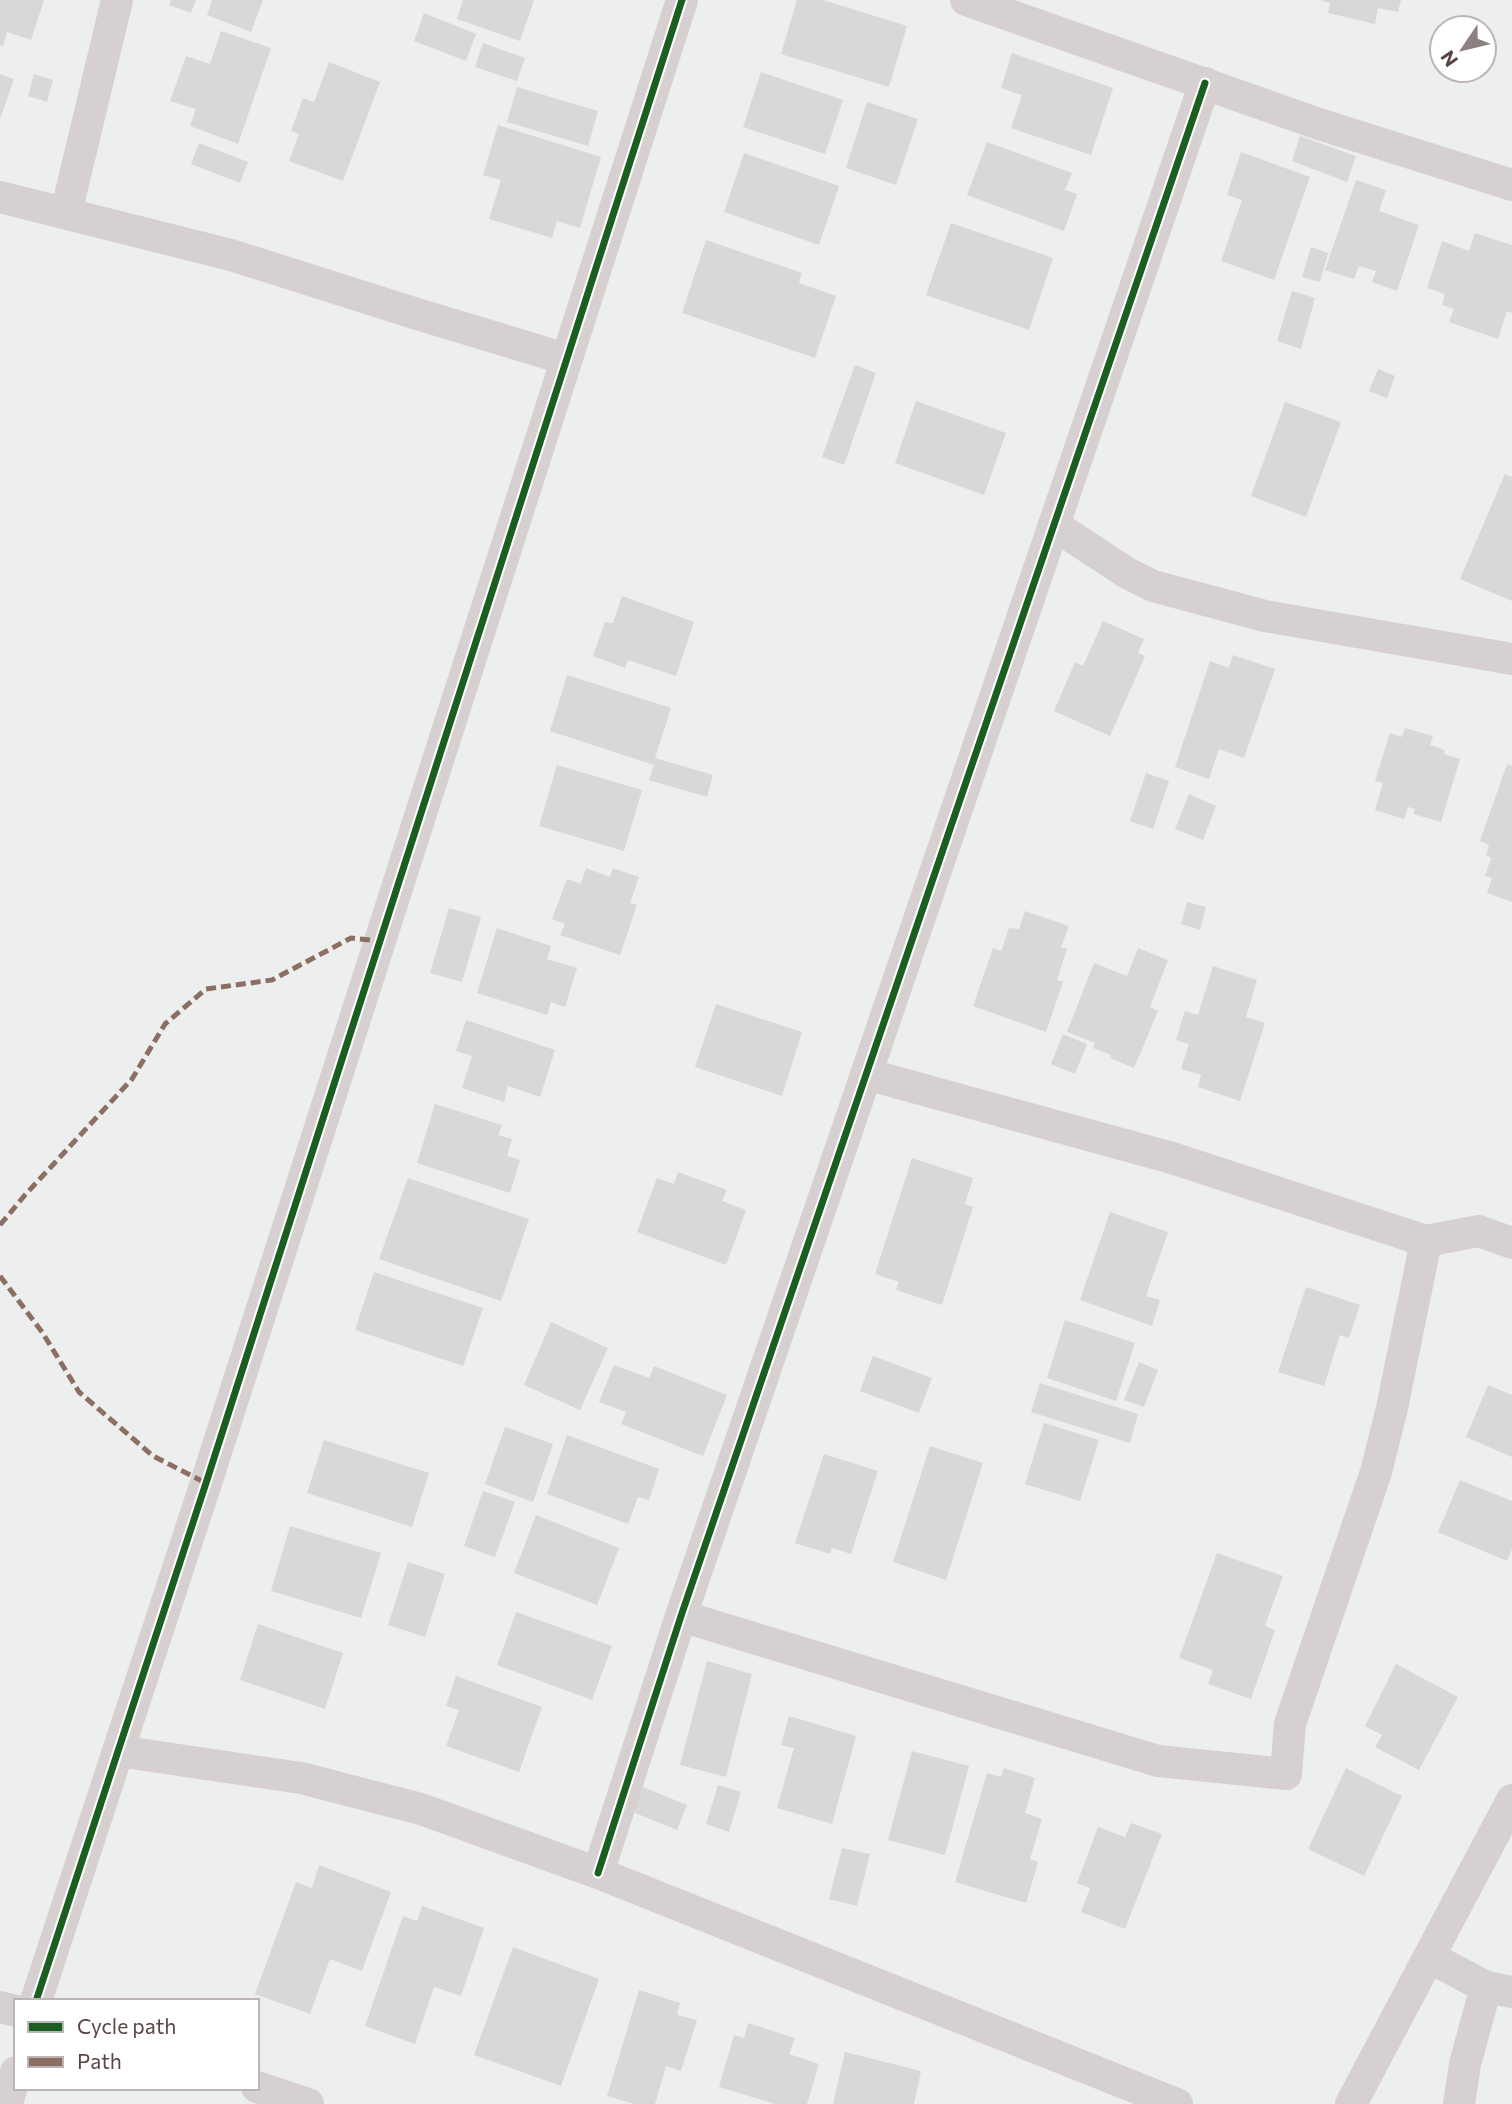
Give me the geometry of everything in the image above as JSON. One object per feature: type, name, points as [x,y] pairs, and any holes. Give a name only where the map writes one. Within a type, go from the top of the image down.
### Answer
[{"type":"street","points":[[66,213],[117,0]]},
{"type":"street","points":[[37,1999],[206,1483],[682,0]]},
{"type":"street","points":[[967,0],[1319,124],[1512,185]]},
{"type":"street","points":[[598,1873],[681,1616],[1205,83]]},
{"type":"street","points":[[0,197],[231,255],[566,359]]},
{"type":"street","points":[[1054,525],[1153,586],[1265,616],[1512,659]]},
{"type":"street","points":[[866,1074],[1172,1158],[1426,1241],[1479,1231],[1512,1243]]},
{"type":"street","points":[[681,1616],[1158,1761],[1286,1774],[1290,1724],[1376,1472],[1426,1241]]},
{"type":"street","points":[[118,1751],[300,1778],[408,1805],[598,1873],[1177,2104]]},
{"type":"street","points":[[1351,2104],[1512,1800]]},
{"type":"street","points":[[1429,1957],[1499,1989],[1465,2064],[1459,2104]]},
{"type":"street","points":[[7,2104],[14,2079]]},
{"type":"street","points":[[259,2088],[308,2104]]},
{"type":"building","points":[[0,0],[44,0],[31,40],[7,32],[3,46],[0,45]]},
{"type":"building","points":[[171,0],[196,0],[191,13],[169,5]]},
{"type":"building","points":[[212,0],[263,0],[251,32],[207,15]]},
{"type":"building","points":[[463,0],[534,0],[520,41],[457,19]]},
{"type":"building","points":[[797,0],[823,0],[907,26],[889,87],[781,54]]},
{"type":"building","points":[[1320,0],[1401,0],[1398,12],[1378,8],[1375,24],[1328,13],[1330,3]]},
{"type":"building","points":[[424,13],[476,34],[466,61],[414,41]]},
{"type":"building","points":[[221,31],[271,48],[238,144],[190,126],[196,109],[170,101],[186,56],[210,64]]},
{"type":"building","points":[[483,43],[525,58],[517,81],[475,67]]},
{"type":"building","points":[[1012,53],[1113,88],[1091,155],[1011,128],[1022,95],[1001,88]]},
{"type":"building","points":[[329,62],[380,82],[343,181],[289,161],[299,134],[291,131],[303,98],[314,102]]},
{"type":"building","points":[[761,72],[843,100],[825,154],[743,127]]},
{"type":"building","points":[[0,74],[14,79],[0,119]]},
{"type":"building","points":[[34,74],[53,80],[47,102],[28,96]]},
{"type":"building","points":[[517,87],[598,111],[588,146],[507,122]]},
{"type":"building","points":[[867,102],[918,119],[896,185],[846,168]]},
{"type":"building","points":[[498,125],[601,157],[580,228],[557,221],[552,238],[489,219],[501,180],[483,175]]},
{"type":"building","points":[[1300,136],[1356,156],[1347,182],[1292,161]]},
{"type":"building","points":[[987,142],[1072,173],[1065,190],[1077,194],[1064,231],[967,195]]},
{"type":"building","points":[[199,143],[248,162],[240,183],[191,164]]},
{"type":"building","points":[[1241,152],[1310,177],[1274,280],[1221,261],[1242,200],[1227,195]]},
{"type":"building","points":[[744,153],[839,186],[819,245],[724,212]]},
{"type":"building","points":[[1356,180],[1386,190],[1379,211],[1419,225],[1397,291],[1372,282],[1376,271],[1359,266],[1354,279],[1325,270]]},
{"type":"building","points":[[951,223],[1053,258],[1029,330],[926,295]]},
{"type":"building","points":[[1475,233],[1512,245],[1512,313],[1507,311],[1498,339],[1449,322],[1454,309],[1442,305],[1445,294],[1427,288],[1442,241],[1469,251]]},
{"type":"building","points":[[706,240],[802,273],[799,283],[836,296],[815,358],[682,313]]},
{"type":"building","points":[[1311,247],[1328,253],[1320,282],[1302,277]]},
{"type":"building","points":[[1292,291],[1315,298],[1301,349],[1277,341]]},
{"type":"building","points":[[855,365],[876,373],[844,465],[822,457]]},
{"type":"building","points":[[1378,369],[1395,376],[1387,398],[1369,391]]},
{"type":"building","points":[[916,401],[1006,433],[984,495],[895,463]]},
{"type":"building","points":[[1285,402],[1341,422],[1306,517],[1251,496]]},
{"type":"building","points":[[1505,474],[1512,477],[1512,601],[1460,579]]},
{"type":"building","points":[[622,596],[694,622],[676,676],[628,660],[625,668],[593,656],[605,622],[613,623]]},
{"type":"building","points":[[1103,621],[1144,639],[1138,653],[1145,656],[1110,736],[1054,711],[1075,662],[1083,666]]},
{"type":"building","points":[[1233,655],[1275,669],[1244,758],[1219,749],[1209,779],[1175,767],[1210,661],[1229,668]]},
{"type":"building","points":[[567,675],[671,708],[655,758],[713,775],[707,797],[649,780],[654,765],[550,731]]},
{"type":"building","points":[[1405,728],[1433,736],[1430,745],[1445,750],[1444,754],[1460,759],[1441,822],[1413,814],[1415,809],[1408,807],[1404,819],[1375,810],[1383,783],[1375,781],[1390,733],[1402,737]]},
{"type":"building","points":[[1507,764],[1512,766],[1512,902],[1487,893],[1492,878],[1485,876],[1491,858],[1486,855],[1489,845],[1480,841]]},
{"type":"building","points":[[557,765],[642,790],[624,851],[539,826]]},
{"type":"building","points":[[1146,773],[1169,781],[1153,829],[1130,821]]},
{"type":"building","points":[[1189,794],[1216,806],[1203,840],[1175,829]]},
{"type":"building","points":[[586,868],[610,877],[613,868],[639,877],[630,903],[637,905],[620,955],[560,935],[565,924],[552,919],[567,879],[581,884]]},
{"type":"building","points":[[1187,902],[1206,907],[1200,930],[1181,924]]},
{"type":"building","points":[[449,908],[481,917],[462,982],[430,973]]},
{"type":"building","points":[[1025,911],[1069,926],[1061,947],[1067,949],[1057,980],[1063,982],[1046,1032],[973,1006],[993,948],[1001,951],[1009,928],[1019,929]]},
{"type":"building","points":[[497,928],[551,946],[547,959],[577,968],[565,1007],[551,1002],[547,1015],[477,993]]},
{"type":"building","points":[[1138,948],[1168,960],[1150,1007],[1158,1011],[1134,1068],[1093,1048],[1095,1043],[1067,1032],[1094,963],[1127,976]]},
{"type":"building","points":[[1213,966],[1257,980],[1246,1017],[1265,1023],[1240,1101],[1198,1087],[1201,1075],[1181,1069],[1189,1044],[1176,1040],[1185,1011],[1198,1015]]},
{"type":"building","points":[[716,1004],[802,1032],[782,1096],[695,1067]]},
{"type":"building","points":[[466,1020],[555,1050],[540,1097],[508,1086],[504,1102],[462,1088],[472,1056],[456,1051]]},
{"type":"building","points":[[1063,1034],[1087,1044],[1075,1074],[1051,1064]]},
{"type":"building","points":[[435,1104],[502,1125],[498,1135],[512,1139],[507,1156],[520,1160],[510,1193],[417,1163]]},
{"type":"building","points":[[912,1158],[973,1178],[965,1204],[973,1207],[942,1305],[896,1290],[899,1282],[875,1274]]},
{"type":"building","points":[[678,1172],[727,1190],[722,1201],[746,1210],[726,1265],[637,1232],[657,1178],[674,1184]]},
{"type":"building","points":[[408,1178],[529,1219],[501,1301],[379,1259]]},
{"type":"building","points":[[1110,1212],[1168,1232],[1146,1296],[1160,1300],[1152,1326],[1080,1300]]},
{"type":"building","points":[[374,1272],[483,1308],[463,1366],[355,1330]]},
{"type":"building","points":[[1306,1287],[1360,1305],[1349,1338],[1340,1335],[1324,1386],[1278,1372]]},
{"type":"building","points":[[1065,1320],[1135,1343],[1116,1401],[1047,1378]]},
{"type":"building","points":[[551,1322],[608,1348],[580,1410],[524,1385]]},
{"type":"building","points":[[873,1356],[932,1378],[919,1413],[860,1391]]},
{"type":"building","points":[[1139,1362],[1158,1370],[1144,1407],[1124,1400]]},
{"type":"building","points":[[614,1365],[649,1378],[654,1366],[727,1395],[703,1456],[621,1424],[626,1412],[599,1402]]},
{"type":"building","points":[[1040,1383],[1138,1414],[1130,1443],[1031,1412]]},
{"type":"building","points":[[1488,1385],[1512,1395],[1512,1457],[1466,1437]]},
{"type":"building","points":[[1044,1423],[1099,1440],[1080,1501],[1025,1484]]},
{"type":"building","points":[[505,1427],[553,1444],[533,1502],[485,1484]]},
{"type":"building","points":[[567,1435],[659,1469],[649,1500],[638,1497],[628,1524],[547,1494]]},
{"type":"building","points":[[324,1440],[429,1473],[412,1527],[307,1493]]},
{"type":"building","points":[[930,1446],[983,1463],[946,1580],[893,1562]]},
{"type":"building","points":[[824,1454],[878,1471],[851,1554],[832,1548],[830,1554],[795,1543]]},
{"type":"building","points":[[1460,1480],[1512,1501],[1512,1549],[1507,1561],[1438,1532]]},
{"type":"building","points":[[483,1491],[515,1502],[495,1557],[464,1546]]},
{"type":"building","points":[[536,1515],[619,1548],[597,1605],[514,1573]]},
{"type":"building","points":[[290,1526],[381,1553],[361,1618],[271,1591]]},
{"type":"building","points":[[1217,1553],[1283,1576],[1265,1626],[1275,1630],[1251,1699],[1208,1684],[1213,1670],[1179,1658]]},
{"type":"building","points":[[408,1562],[445,1574],[425,1637],[388,1625]]},
{"type":"building","points":[[516,1612],[612,1646],[592,1700],[497,1665]]},
{"type":"building","points":[[258,1624],[343,1653],[325,1709],[240,1680]]},
{"type":"building","points":[[707,1661],[752,1674],[726,1777],[680,1765]]},
{"type":"building","points":[[1396,1664],[1458,1697],[1419,1770],[1375,1747],[1382,1735],[1365,1726]]},
{"type":"building","points":[[456,1676],[542,1707],[519,1772],[446,1746],[459,1710],[446,1706]]},
{"type":"building","points":[[789,1716],[856,1736],[832,1824],[777,1808],[794,1748],[781,1745]]},
{"type":"building","points":[[912,1751],[969,1766],[945,1855],[888,1840]]},
{"type":"building","points":[[1004,1768],[1035,1778],[1025,1813],[1042,1819],[1030,1859],[1038,1862],[1026,1903],[955,1882],[987,1773],[1001,1777]]},
{"type":"building","points":[[1346,1768],[1402,1796],[1364,1876],[1308,1849]]},
{"type":"building","points":[[718,1785],[741,1792],[729,1832],[706,1824]]},
{"type":"building","points":[[643,1787],[687,1805],[677,1830],[633,1812]]},
{"type":"building","points":[[1131,1823],[1162,1834],[1125,1929],[1081,1912],[1090,1888],[1077,1883],[1098,1827],[1125,1837]]},
{"type":"building","points":[[842,1848],[870,1854],[857,1906],[829,1899]]},
{"type":"building","points":[[319,1865],[391,1892],[362,1971],[330,1959],[310,2014],[255,1994],[296,1882],[312,1888]]},
{"type":"building","points":[[422,1906],[484,1928],[461,1996],[434,1987],[415,2044],[365,2026],[403,1916],[417,1921]]},
{"type":"building","points":[[513,1947],[599,1979],[561,2086],[474,2055]]},
{"type":"building","points":[[639,1990],[680,2003],[677,2015],[697,2020],[681,2071],[666,2066],[655,2104],[634,2104],[607,2096]]},
{"type":"building","points":[[748,2023],[795,2038],[789,2054],[819,2064],[807,2104],[775,2104],[719,2087],[734,2035],[744,2038]]},
{"type":"building","points":[[845,2052],[921,2071],[914,2104],[833,2104]]},
{"type":"marked path","points":[[0,1225],[132,1079],[165,1024],[206,989],[272,980],[351,938],[379,941]]},
{"type":"marked path","points":[[0,1276],[42,1332],[79,1392],[153,1456],[206,1483]]},
{"type":"cycle path","points":[[37,1999],[206,1483],[682,0]]},
{"type":"cycle path","points":[[598,1873],[681,1616],[1205,83]]}]
